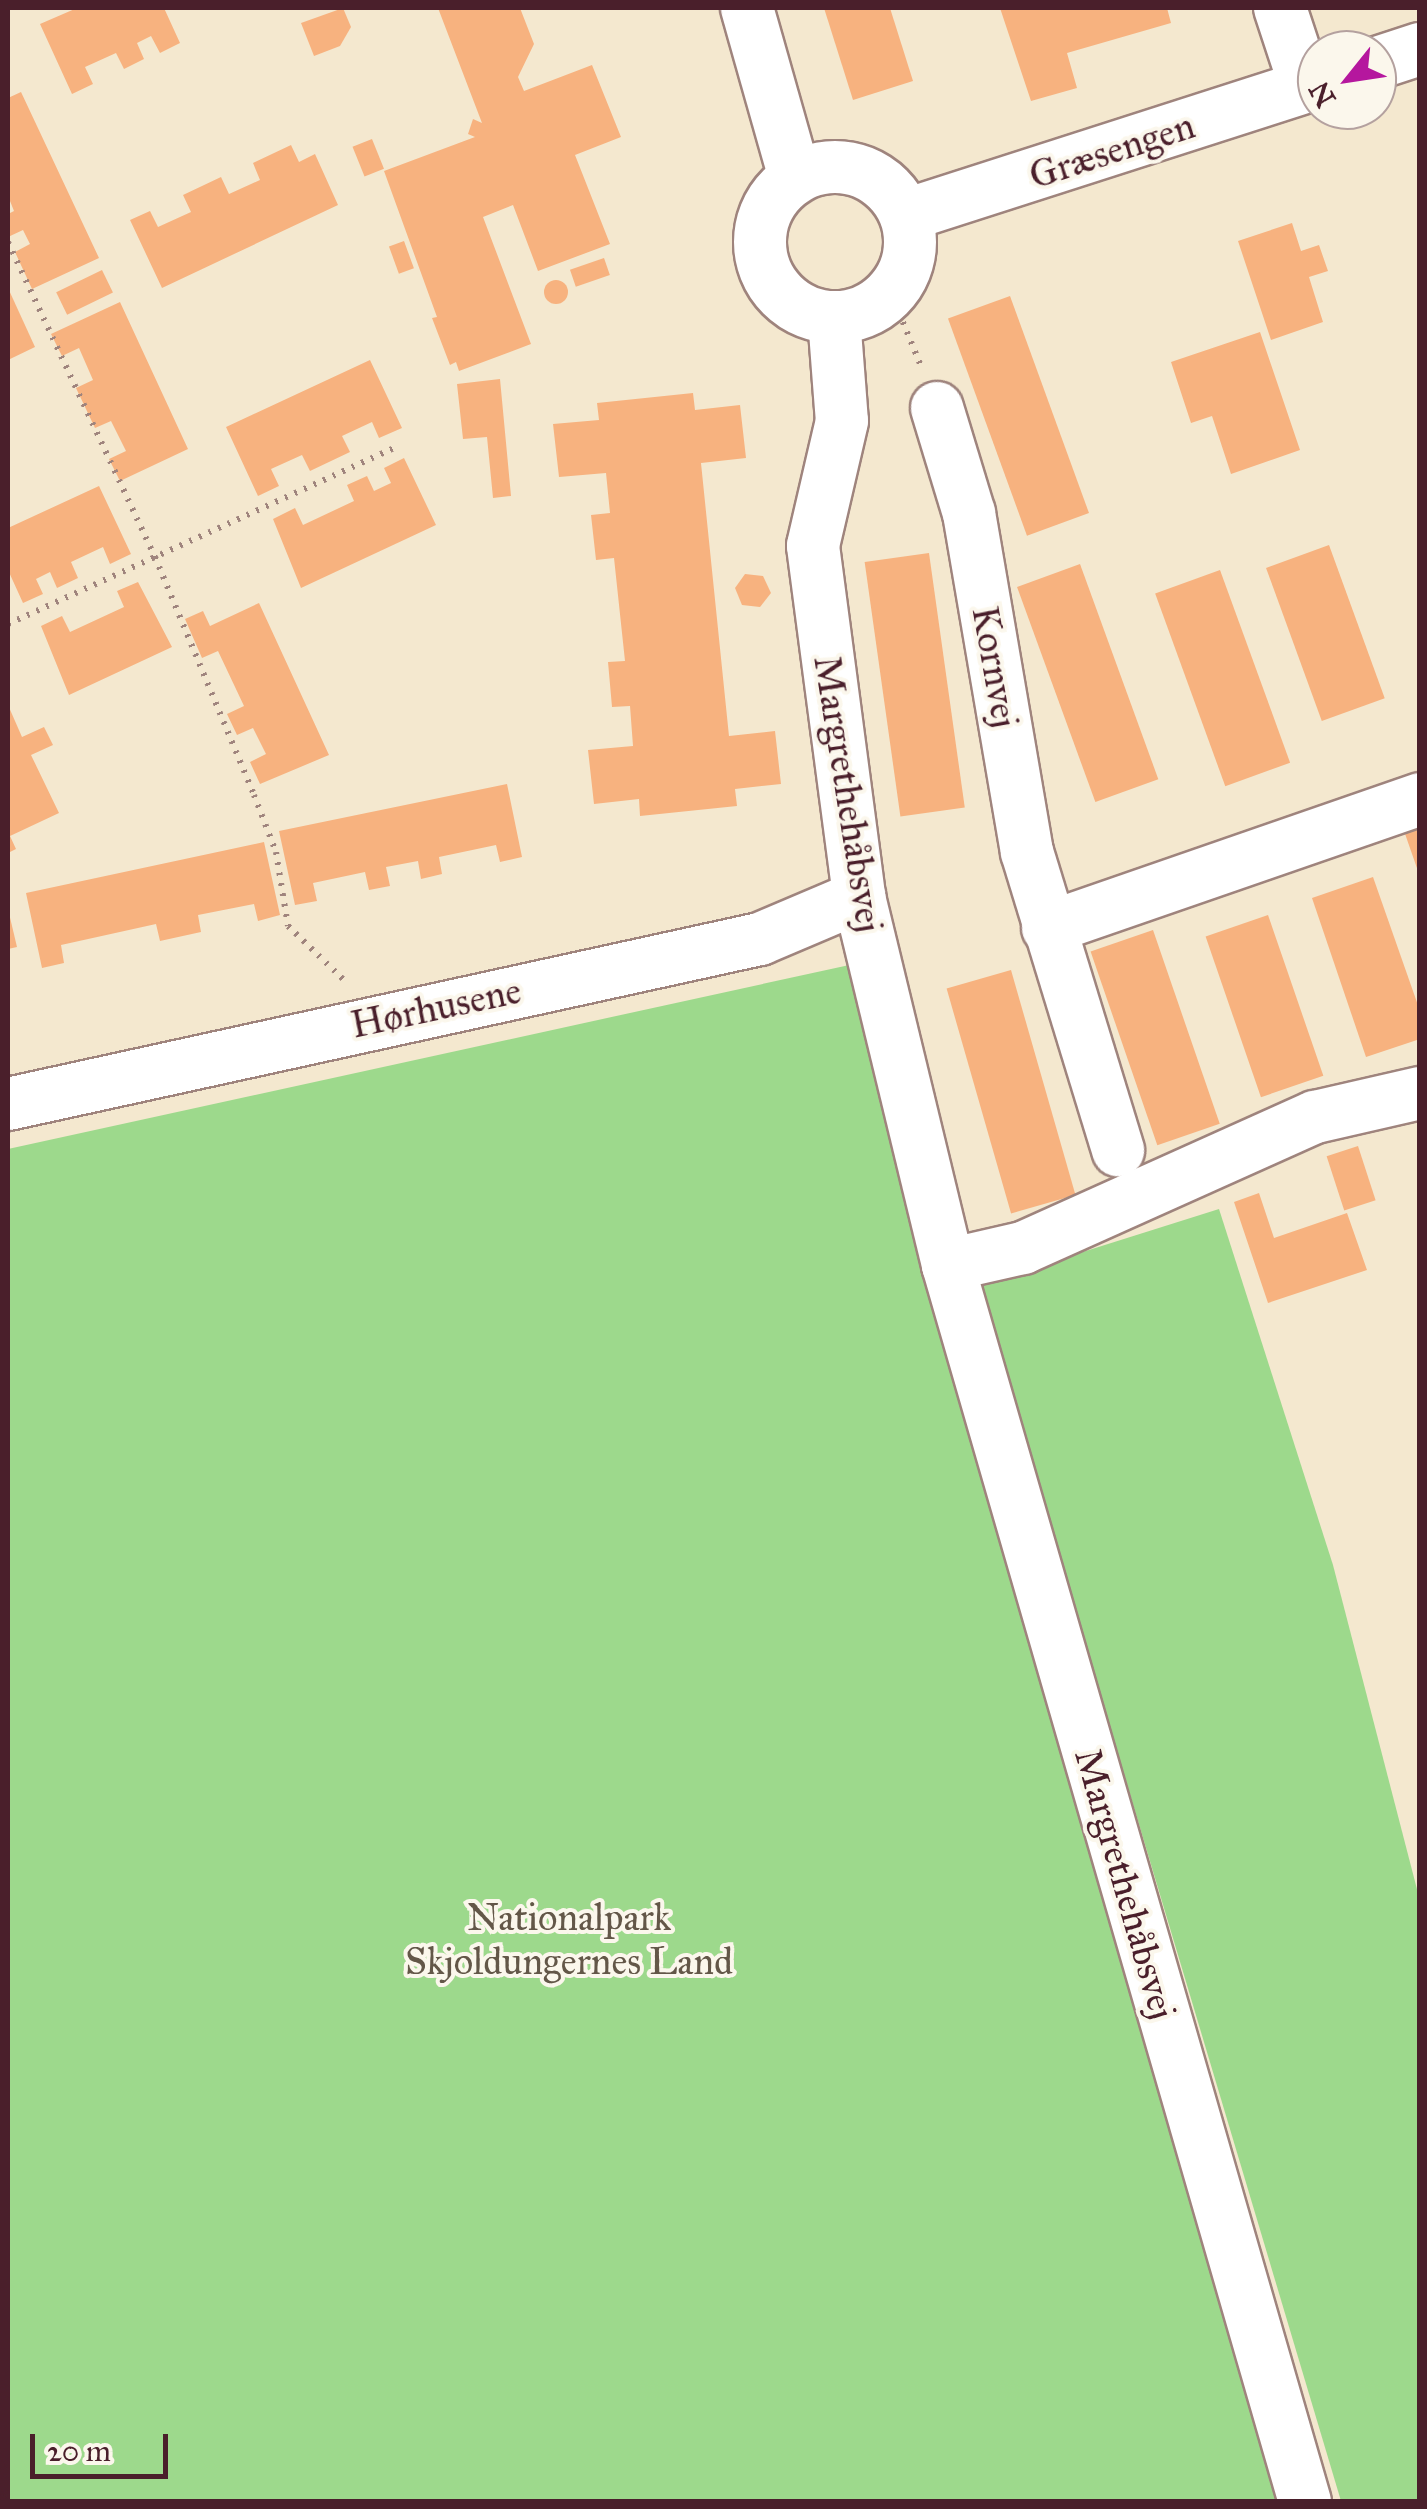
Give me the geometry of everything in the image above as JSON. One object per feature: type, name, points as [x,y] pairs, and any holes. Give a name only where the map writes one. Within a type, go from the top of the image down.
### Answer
[{"type":"street","points":[[747,8],[795,178]]},
{"type":"street","points":[[1280,8],[1297,50]]},
{"type":"street","name":"Græsengen","points":[[906,215],[1297,89]]},
{"type":"street","points":[[816,169],[859,170],[887,188],[906,215],[909,256],[891,293],[855,316],[834,318],[807,312],[784,298],[764,262],[762,221],[775,196],[795,178],[816,169]]},
{"type":"street","name":"Margrethehåbsvej","points":[[834,318],[842,421],[813,546],[859,897],[948,1265],[1304,2502]]},
{"type":"street","name":"Kornvej","points":[[938,408],[969,513],[1027,852],[1118,1150]]},
{"type":"street","points":[[1048,928],[1420,800]]},
{"type":"street","name":"Hørhusene","points":[[8,1104],[760,939],[859,897]]},
{"type":"street","points":[[948,1265],[1024,1248],[1315,1118],[1420,1093]]},
{"type":"path","points":[[8,242],[156,557],[276,852],[288,926],[384,1019]]},
{"type":"path","points":[[891,293],[938,408]]},
{"type":"path","points":[[8,624],[396,447]]},
{"type":"green space","name":"Nationalpark Skjoldungernes Land","points":[[854,964],[1329,2501],[8,2501],[8,1149]]},
{"type":"green space","points":[[1219,1209],[1333,1565],[1419,1897],[1419,2501],[1341,2501],[978,1285]]},
{"type":"building","points":[[77,8],[164,8],[180,43],[160,53],[151,36],[137,43],[144,59],[124,69],[116,53],[85,67],[93,84],[72,94],[40,24]]},
{"type":"building","points":[[343,8],[351,27],[340,46],[314,56],[301,23]]},
{"type":"building","points":[[438,8],[520,8],[534,44],[518,77],[524,91],[592,65],[621,137],[575,155],[610,244],[538,271],[513,205],[483,217],[531,344],[459,371],[456,362],[450,365],[432,318],[437,317],[384,171],[475,137],[468,134],[473,119],[482,123]]},
{"type":"building","points":[[824,8],[890,8],[913,81],[853,100]]},
{"type":"building","points":[[1000,8],[1167,8],[1171,23],[1067,53],[1077,88],[1031,101]]},
{"type":"building","points":[[21,92],[99,258],[32,289],[15,252],[30,244],[23,230],[8,237],[8,214],[14,211],[8,196],[8,98]]},
{"type":"building","points":[[372,139],[384,169],[365,177],[353,147]]},
{"type":"building","points":[[291,145],[299,162],[315,154],[338,205],[162,288],[130,220],[150,211],[158,227],[191,212],[183,195],[221,177],[229,194],[260,180],[253,163]]},
{"type":"building","points":[[1292,223],[1301,251],[1319,245],[1328,271],[1309,277],[1323,322],[1271,340],[1238,241]]},
{"type":"building","points":[[404,241],[414,268],[399,274],[389,246]]},
{"type":"building","points":[[604,258],[610,275],[576,287],[570,270]]},
{"type":"building","points":[[102,270],[113,292],[67,315],[56,292]]},
{"type":"building","points":[[556,280],[565,283],[565,301],[556,304],[547,301],[544,292],[547,283]]},
{"type":"building","points":[[8,288],[35,347],[8,360]]},
{"type":"building","points":[[1010,296],[1089,513],[1027,536],[948,319]]},
{"type":"building","points":[[120,302],[188,449],[120,481],[109,459],[126,451],[111,421],[95,428],[76,388],[93,380],[79,348],[62,356],[51,334]]},
{"type":"building","points":[[1260,332],[1300,450],[1231,474],[1212,416],[1191,423],[1171,362]]},
{"type":"building","points":[[370,360],[402,428],[379,438],[372,422],[342,436],[350,452],[310,471],[302,455],[271,469],[279,486],[258,496],[226,427]]},
{"type":"building","points":[[500,379],[511,496],[493,498],[487,437],[463,439],[457,384]]},
{"type":"building","points":[[693,393],[695,410],[740,405],[746,458],[701,463],[729,736],[775,731],[781,784],[735,789],[737,806],[640,816],[639,799],[594,804],[588,750],[633,746],[630,706],[612,707],[608,662],[625,661],[614,558],[596,560],[591,515],[610,513],[606,473],[559,477],[553,424],[599,420],[597,403]]},
{"type":"building","points":[[404,458],[436,525],[301,588],[273,519],[295,508],[303,525],[354,501],[347,485],[367,476],[374,491],[391,483],[384,468]]},
{"type":"building","points":[[99,486],[131,554],[110,564],[103,547],[71,562],[78,578],[57,588],[50,572],[36,579],[43,594],[23,603],[8,570],[8,528]]},
{"type":"building","points":[[1329,545],[1385,698],[1322,721],[1266,568]]},
{"type":"building","points":[[929,553],[965,807],[900,817],[865,562]]},
{"type":"building","points":[[1080,564],[1158,779],[1095,802],[1017,587]]},
{"type":"building","points":[[1220,570],[1290,763],[1225,786],[1155,594]]},
{"type":"building","points":[[745,574],[763,576],[771,593],[760,607],[742,605],[735,588]]},
{"type":"building","points":[[138,582],[172,647],[69,695],[41,626],[62,616],[70,632],[124,607],[117,591]]},
{"type":"building","points":[[259,603],[329,755],[260,784],[250,762],[266,754],[253,728],[237,735],[227,714],[244,706],[218,651],[202,658],[185,619],[203,611],[210,626]]},
{"type":"building","points":[[8,705],[22,737],[44,727],[53,745],[31,755],[59,813],[10,836],[16,849],[8,853]]},
{"type":"building","points":[[507,784],[522,857],[500,862],[496,845],[439,857],[442,874],[421,879],[418,861],[386,867],[390,886],[369,890],[365,872],[313,883],[317,901],[295,905],[279,831]]},
{"type":"building","points":[[1420,822],[1420,874],[1419,874],[1403,828]]},
{"type":"building","points":[[264,842],[280,915],[258,921],[254,904],[198,915],[201,932],[160,941],[156,924],[61,945],[64,963],[42,968],[26,893]]},
{"type":"building","points":[[1373,877],[1420,1011],[1420,1039],[1366,1057],[1312,898]]},
{"type":"building","points":[[8,909],[17,947],[8,949]]},
{"type":"building","points":[[1268,915],[1323,1076],[1261,1097],[1206,936]]},
{"type":"building","points":[[1153,930],[1220,1124],[1157,1145],[1091,951]]},
{"type":"building","points":[[1011,970],[1075,1195],[1011,1213],[947,988]]},
{"type":"building","points":[[1358,1146],[1376,1200],[1344,1210],[1327,1156]]},
{"type":"building","points":[[1259,1193],[1274,1238],[1347,1213],[1367,1270],[1268,1303],[1234,1202]]}]
